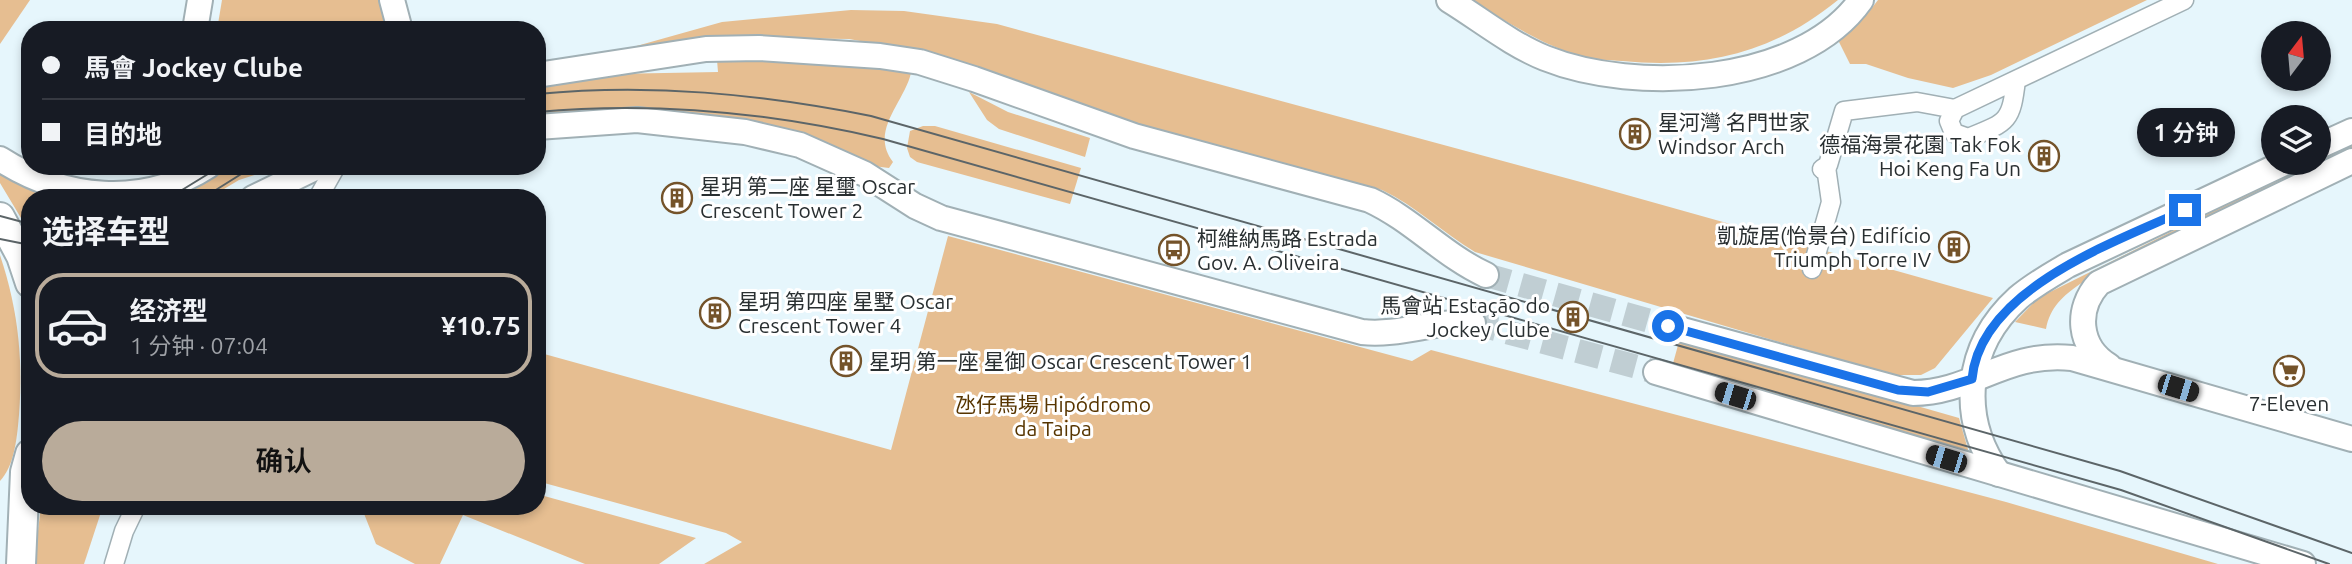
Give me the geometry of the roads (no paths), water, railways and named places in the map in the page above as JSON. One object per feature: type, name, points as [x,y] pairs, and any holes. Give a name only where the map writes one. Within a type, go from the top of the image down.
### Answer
[{"type":"main road","points":[[196,21],[200,0]]},
{"type":"main road","points":[[392,0],[398,21]]},
{"type":"main road","points":[[1449,0],[1544,57],[1606,75],[1672,78],[1722,74],[1771,62],[1819,37],[1853,11],[1861,0]]},
{"type":"main road","points":[[546,74],[706,49],[836,51],[920,62],[1134,136],[1370,200],[1395,212],[1419,228],[1439,248],[1486,275]]},
{"type":"main road","points":[[546,126],[637,120],[745,132],[800,145],[835,159],[941,218],[1362,332],[1400,333],[1439,323],[1474,323]]},
{"type":"main road","points":[[2331,141],[2352,131]]},
{"type":"main road","points":[[0,159],[21,170]]},
{"type":"main road","points":[[2119,370],[2094,354],[2083,331],[2085,305],[2099,283],[2352,162]]},
{"type":"main road","points":[[1999,474],[1982,447],[1975,426],[1972,379],[1976,360],[1995,324],[2018,299],[2068,265],[2261,174]]},
{"type":"main road","points":[[31,175],[71,189]]},
{"type":"main road","points":[[156,189],[166,188],[191,175]]},
{"type":"main road","points":[[272,189],[300,175]]},
{"type":"main road","points":[[0,218],[21,256]]},
{"type":"main road","points":[[1668,326],[1898,390],[1928,392],[1972,379],[2018,360],[2050,356],[2083,360],[2352,439]]},
{"type":"main road","points":[[1656,372],[2303,564]]},
{"type":"main road","points":[[0,504],[21,472]]},
{"type":"main road","points":[[21,564],[24,515]]},
{"type":"street","points":[[1812,269],[1831,202],[1824,168],[1844,111],[1917,102],[1955,109],[2184,0]]},
{"type":"street","points":[[1955,109],[1949,124],[1958,136],[1971,137],[2012,113],[2016,80]]},
{"type":"street","points":[[114,564],[132,515]]},
{"type":"tunnel","points":[[1486,275],[1668,326]]},
{"type":"tunnel","points":[[1473,323],[1656,372]]},
{"type":"tram line","points":[[546,93],[663,90],[746,96],[871,116],[2120,471],[2352,553]]},
{"type":"tram line","points":[[546,111],[625,108],[711,111],[797,122],[883,139],[2121,490],[2329,564]]},
{"type":"tram line","points":[[184,189],[206,175]]},
{"type":"tram line","points":[[217,189],[240,175]]},
{"type":"tram line","points":[[0,216],[21,222]]},
{"type":"tram line","points":[[0,239],[21,243]]},
{"type":"place","name":"星河灣 名門世家 Windsor Arch","points":[[1635,134]]},
{"type":"place","name":"德福海景花園 Tak Fok Hoi Keng Fa Un","points":[[2044,156]]},
{"type":"place","name":"星玥 第二座 星璽 Oscar Crescent Tower 2","points":[[677,198]]},
{"type":"place","name":"凱旋居(怡景台) Edifício Triumph Torre IV","points":[[1954,247]]},
{"type":"place","name":"柯維納馬路 Estrada Gov. A. Oliveira","points":[[1174,250]]},
{"type":"place","name":"星玥 第四座 星墅 Oscar Crescent Tower 4","points":[[715,313]]},
{"type":"place","name":"馬會站 Estação do Jockey Clube","points":[[1573,317]]},
{"type":"place","name":"星玥 第一座 星御 Oscar Crescent Tower 1","points":[[846,361]]},
{"type":"place","name":"7-Eleven","points":[[2289,371]]},
{"type":"park label","name":"氹仔馬場 Hipódromo da Taipa","points":[[1053,416]]}]
